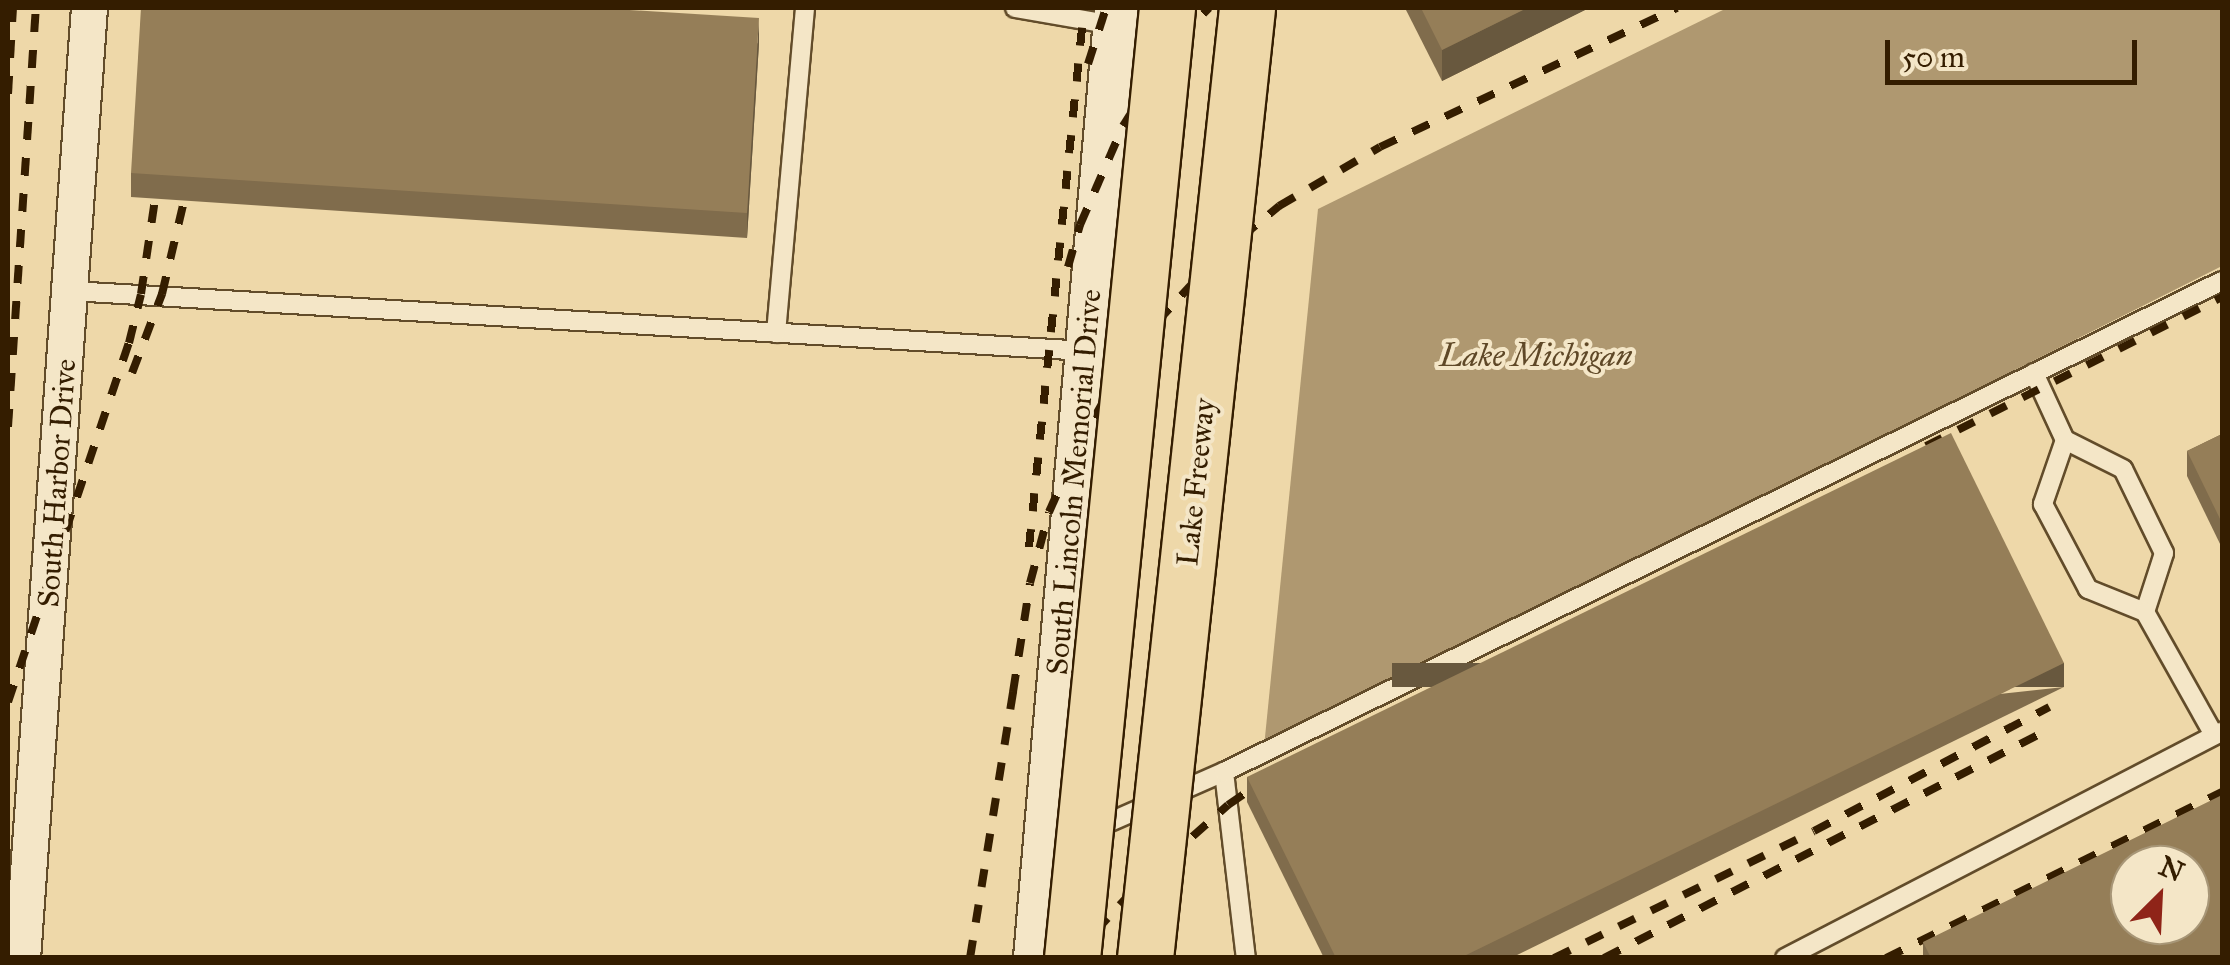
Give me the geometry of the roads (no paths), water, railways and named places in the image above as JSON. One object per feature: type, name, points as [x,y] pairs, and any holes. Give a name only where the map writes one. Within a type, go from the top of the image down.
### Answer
[{"type":"highway","points":[[1072,958],[1141,230],[1167,8]]},
{"type":"highway","name":"Lake Freeway","points":[[1145,958],[1247,8]]},
{"type":"street","name":"South Harbor Drive","points":[[22,957],[18,862],[71,291],[89,8]]},
{"type":"street","name":"South Lincoln Memorial Drive","points":[[1036,958],[1115,16]]},
{"type":"lane","points":[[776,333],[805,8]]},
{"type":"lane","points":[[1015,8],[1115,16]]},
{"type":"lane","points":[[1044,851],[1224,772],[2222,281]]},
{"type":"lane","points":[[71,291],[1086,350]]},
{"type":"lane","points":[[2034,374],[2064,440],[2123,469],[2164,553],[2145,612]]},
{"type":"lane","points":[[1785,958],[2218,733],[2145,612],[2088,589],[2043,504],[2064,440]]},
{"type":"lane","points":[[1224,772],[1246,958]]},
{"type":"lane","points":[[22,957],[33,958]]},
{"type":"water","name":"Lake Michigan","points":[[1727,8],[2222,8],[2222,266],[1264,747],[1318,209]]},
{"type":"railway","points":[[8,94],[13,8]]},
{"type":"railway","points":[[8,427],[36,8]]},
{"type":"railway","points":[[1029,547],[1084,8]]},
{"type":"railway","points":[[1088,64],[1106,8]]},
{"type":"railway","points":[[1068,267],[1080,225],[1123,126],[1178,39],[1209,8]]},
{"type":"railway","points":[[1013,692],[1030,583],[1049,512],[1077,449],[1114,382],[1157,322],[1214,260],[1279,206],[1380,147],[1677,8]]},
{"type":"railway","points":[[8,702],[129,343],[141,294],[155,199]]},
{"type":"railway","points":[[132,373],[162,294],[184,201]]},
{"type":"railway","points":[[1926,446],[2222,297]]},
{"type":"railway","points":[[970,958],[1015,681]]},
{"type":"railway","points":[[1554,958],[1814,831],[2049,707]]},
{"type":"railway","points":[[1604,958],[2044,732]]},
{"type":"railway","points":[[1071,958],[1139,884],[1228,805],[1270,776]]},
{"type":"railway","points":[[1886,958],[2222,792]]}]
